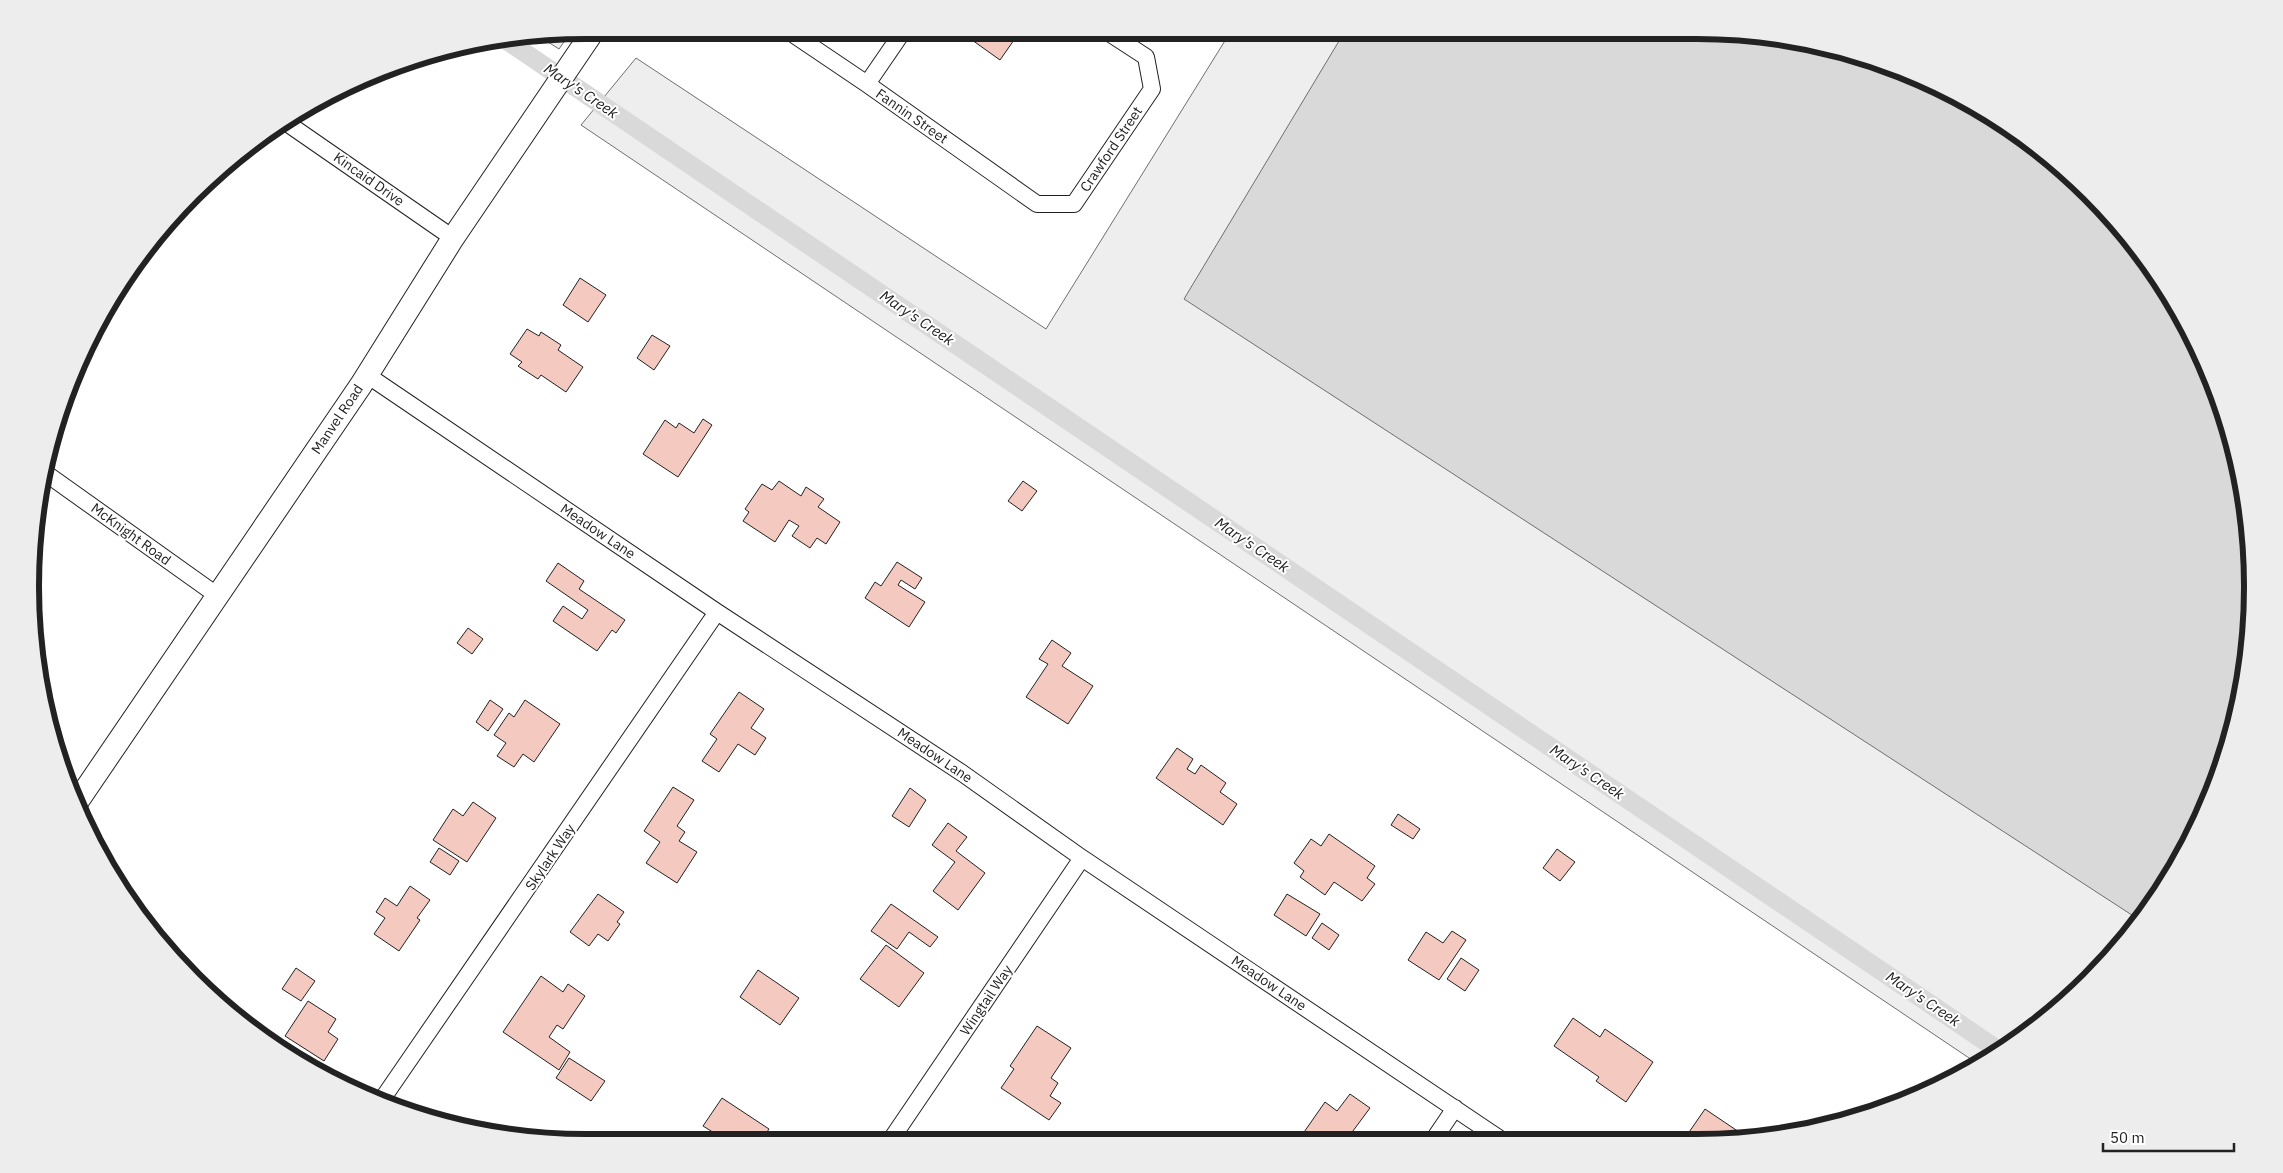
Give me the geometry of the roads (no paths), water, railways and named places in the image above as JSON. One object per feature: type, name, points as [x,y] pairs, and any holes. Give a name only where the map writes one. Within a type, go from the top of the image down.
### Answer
[{"type":"main road","name":"Manvel Road","points":[[81,798],[367,375],[453,238],[588,39]]},
{"type":"street","name":"Fannin Street","points":[[800,39],[1036,204]]},
{"type":"street","points":[[867,84],[898,39]]},
{"type":"street","name":"Crawford Street","points":[[1036,204],[1074,204],[1152,89],[1146,57],[1119,39]]},
{"type":"street","name":"Kincaid Drive","points":[[291,126],[453,238]]},
{"type":"street","name":"Meadow Lane","points":[[367,375],[717,612],[962,773],[1082,858],[1493,1134]]},
{"type":"street","name":"McKnight Road","points":[[50,476],[218,596]]},
{"type":"street","name":"Skylark Way","points":[[385,1096],[717,612]]},
{"type":"street","name":"Wingtail Way","points":[[895,1134],[1082,858]]},
{"type":"street","points":[[1437,1134],[1455,1108]]},
{"type":"waterway","name":"Mary's Creek","points":[[511,44],[1993,1047]]}]
